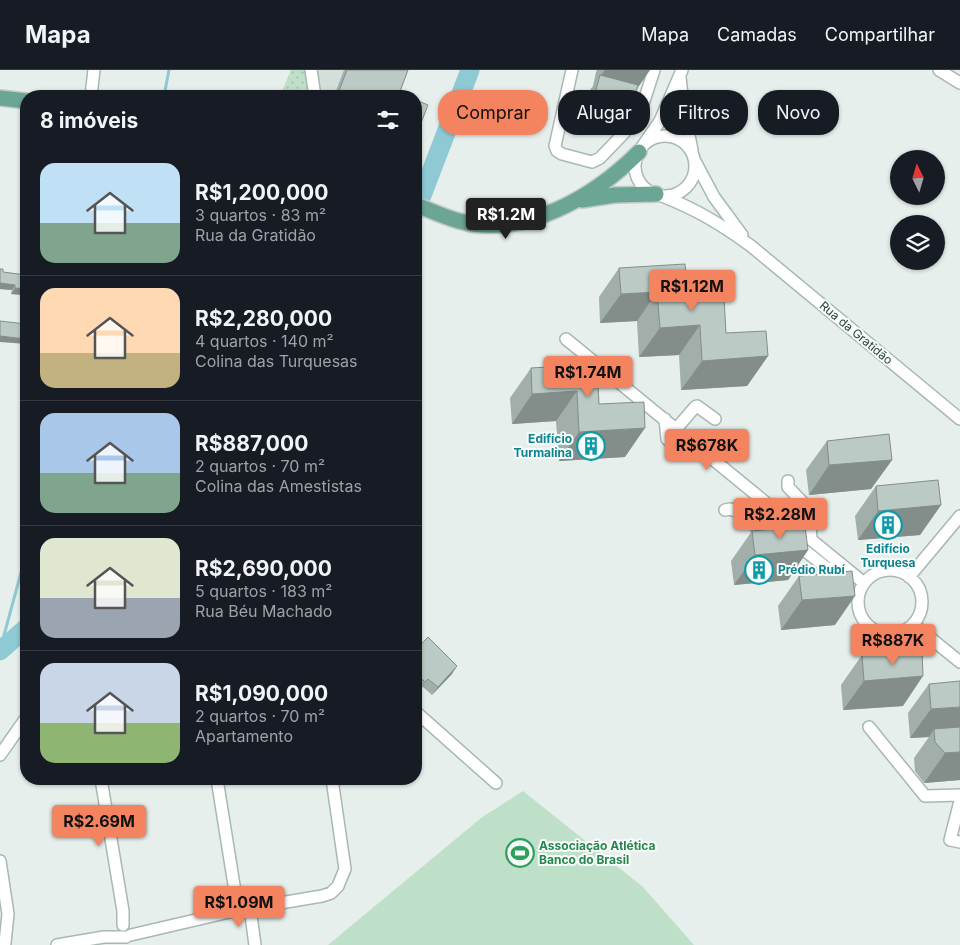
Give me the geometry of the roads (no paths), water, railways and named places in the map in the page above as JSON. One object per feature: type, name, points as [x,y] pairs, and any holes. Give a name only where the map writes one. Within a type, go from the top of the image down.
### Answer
[{"type":"main road","points":[[0,98],[20,101]]},
{"type":"main road","name":"Rua da Gratidão","points":[[422,207],[459,221],[494,226],[527,220],[573,202],[609,179],[640,150]]},
{"type":"main road","name":"Rua da Gratidão","points":[[573,202],[615,195],[659,195]]},
{"type":"street","points":[[92,90],[94,70]]},
{"type":"street","points":[[311,70],[314,90]]},
{"type":"street","points":[[572,70],[555,146],[557,151],[562,154],[592,162],[600,158],[634,119],[643,104],[654,70]]},
{"type":"street","points":[[939,70],[960,83]]},
{"type":"street","points":[[681,73],[683,105],[693,157],[694,175],[690,182],[678,193],[670,196],[659,195],[648,191],[637,177],[635,168],[640,150],[660,121],[681,73]]},
{"type":"street","points":[[640,150],[650,141],[659,137],[669,137],[679,140],[687,146],[693,157]]},
{"type":"street","name":"Rua da Gratidão","points":[[693,157],[714,197],[751,246]]},
{"type":"street","name":"Rua da Gratidão","points":[[659,195],[704,214],[751,246],[960,419]]},
{"type":"street","points":[[566,339],[864,583]]},
{"type":"street","points":[[676,428],[697,406],[714,418]]},
{"type":"street","points":[[664,419],[667,439],[681,450],[686,451],[700,448]]},
{"type":"street","points":[[788,481],[788,487],[809,509],[812,540],[804,550]]},
{"type":"street","points":[[725,510],[736,511],[773,540],[790,540],[827,568],[832,569],[839,563]]},
{"type":"street","points":[[910,577],[960,516]]},
{"type":"street","points":[[885,570],[894,570],[910,577],[917,584],[921,594],[922,605],[919,616],[904,631],[894,634],[883,634],[873,630],[865,623],[858,608],[859,592],[864,583],[870,577],[885,570]]},
{"type":"street","points":[[913,624],[960,662]]},
{"type":"street","points":[[422,717],[496,783]]},
{"type":"street","points":[[0,755],[20,727]]},
{"type":"street","points":[[869,727],[925,796],[960,795]]},
{"type":"street","points":[[102,785],[127,930]]},
{"type":"street","points":[[218,785],[238,910]]},
{"type":"street","points":[[57,945],[104,937],[127,930],[152,930],[238,910],[331,893],[338,886],[345,869],[333,785]]},
{"type":"street","points":[[960,801],[950,840],[960,842]]},
{"type":"street","points":[[0,861],[8,914],[3,942]]},
{"type":"street","points":[[250,908],[255,945]]},
{"type":"waterway","points":[[165,90],[169,70]]},
{"type":"waterway","points":[[422,195],[470,70]]},
{"type":"waterway","points":[[0,650],[20,576]]},
{"type":"waterway","points":[[0,651],[20,633]]},
{"type":"place","name":"Edifício Turmalina","points":[[591,446]]},
{"type":"place","name":"Edifício Turquesa","points":[[888,525]]},
{"type":"place","name":"Prédio Rubí","points":[[759,570]]},
{"type":"place","name":"Associação Atlética Banco do Brasil","points":[[520,853]]}]
